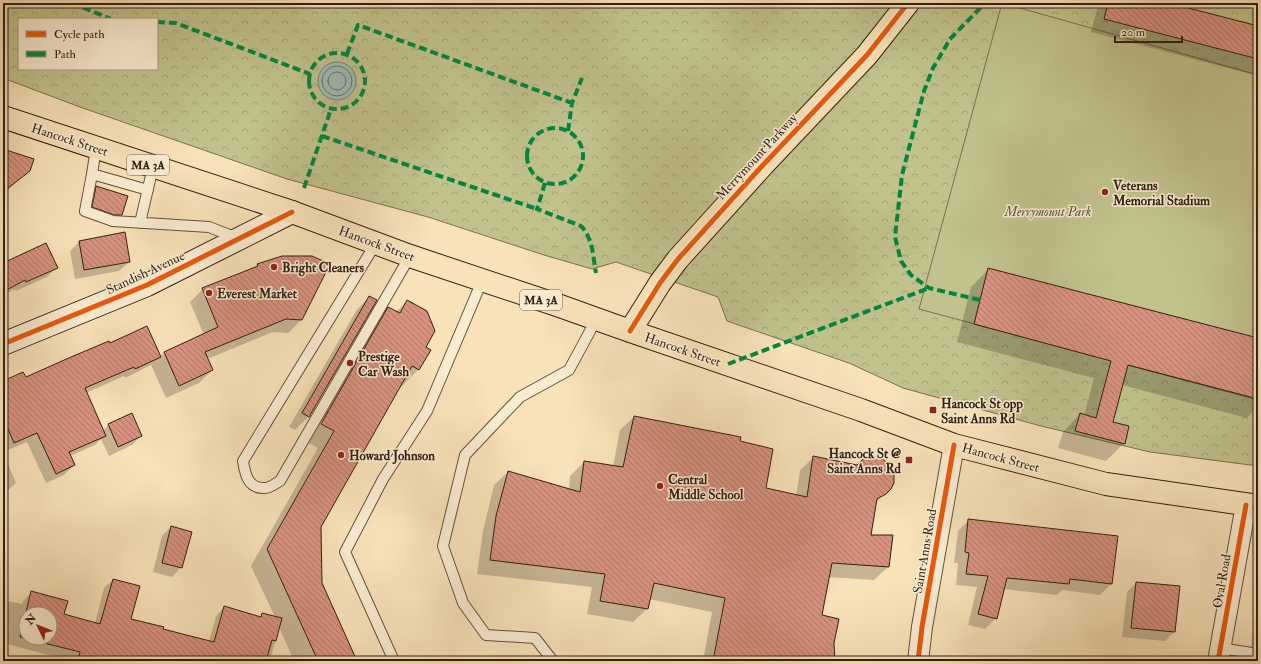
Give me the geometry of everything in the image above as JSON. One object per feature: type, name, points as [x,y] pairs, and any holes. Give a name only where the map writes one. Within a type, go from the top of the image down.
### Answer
[{"type":"main road","name":"Merrymount Parkway","points":[[630,332],[660,283],[678,259],[763,165],[867,54],[908,3]]},
{"type":"main road","name":"Hancock Street","points":[[3,117],[292,212],[410,256],[861,410],[954,445],[1106,484],[1252,506]]},
{"type":"street","name":"Standish Avenue","points":[[3,344],[147,285],[292,212]]},
{"type":"street","name":"Saint Anns Road","points":[[918,661],[922,627],[954,445]]},
{"type":"street","name":"Oval Road","points":[[1219,655],[1252,506]]},
{"type":"lane","points":[[96,148],[85,210],[113,221],[209,227],[238,239]]},
{"type":"lane","points":[[140,223],[153,167]]},
{"type":"lane","points":[[92,174],[148,190]]},
{"type":"lane","points":[[376,243],[243,460],[246,476],[255,486],[266,488],[280,481],[410,256]]},
{"type":"lane","points":[[394,661],[345,552],[383,479],[427,411],[482,281]]},
{"type":"lane","points":[[553,661],[535,638],[486,635],[463,603],[443,546],[465,455],[520,397],[569,370],[596,320]]},
{"type":"lane","points":[[1219,655],[1258,654]]},
{"type":"green space","name":"Merrymount Park","points":[[3,3],[1258,3],[1258,466],[1150,452],[1041,426],[903,388],[849,363],[727,321],[718,297],[616,262],[592,269],[428,217],[287,179],[80,107],[3,78]]},
{"type":"green space","name":"Veterans Memorial Stadium","points":[[1002,3],[1258,75],[1258,400],[919,309]]},
{"type":"water","points":[[337,62],[350,68],[356,81],[350,94],[337,100],[324,94],[318,81],[324,68]]},
{"type":"building","points":[[1108,3],[1169,3],[1258,26],[1258,59],[1104,19]]},
{"type":"building","points":[[3,149],[34,159],[30,171],[3,192]]},
{"type":"building","points":[[96,186],[128,196],[122,215],[114,215],[92,207]]},
{"type":"building","points":[[125,232],[130,262],[84,270],[79,241]]},
{"type":"building","points":[[46,243],[58,268],[26,282],[25,280],[3,292],[3,263]]},
{"type":"building","points":[[282,256],[312,256],[330,264],[302,320],[286,319],[205,352],[213,370],[179,386],[164,352],[218,327],[202,288],[258,266],[257,264]]},
{"type":"building","points":[[988,268],[1258,338],[1258,399],[1128,365],[1113,422],[1129,426],[1125,444],[1075,431],[1080,413],[1096,418],[1111,361],[974,324]]},
{"type":"building","points":[[369,296],[377,300],[309,417],[302,413]]},
{"type":"building","name":"Howard Johnson","points":[[407,300],[427,311],[435,331],[426,347],[431,350],[419,370],[412,366],[321,527],[322,583],[357,661],[318,661],[267,549],[334,431],[321,424],[388,307],[400,313]]},
{"type":"building","points":[[147,326],[161,357],[135,369],[134,367],[85,388],[106,436],[69,452],[75,465],[56,474],[37,433],[14,443],[3,417],[3,381],[23,372],[26,377],[109,341],[110,343]]},
{"type":"building","points":[[132,413],[142,436],[118,447],[108,424]]},
{"type":"building","points":[[634,416],[741,437],[740,441],[773,449],[766,488],[807,497],[813,456],[857,465],[868,457],[882,459],[888,463],[894,475],[894,483],[886,494],[877,499],[871,535],[893,535],[889,567],[832,563],[822,615],[839,619],[834,643],[835,661],[713,661],[725,598],[654,583],[648,609],[600,601],[605,574],[490,560],[496,516],[508,471],[580,492],[584,461],[623,467]]},
{"type":"building","points":[[968,519],[1118,536],[1112,584],[1070,579],[1069,584],[1007,578],[997,619],[978,614],[988,576],[966,574],[969,553],[965,552]]},
{"type":"building","points":[[171,526],[192,532],[182,568],[162,563]]},
{"type":"building","points":[[113,579],[140,586],[131,619],[214,642],[224,606],[261,617],[262,613],[282,618],[276,641],[272,640],[266,661],[98,661],[79,656],[80,652],[56,646],[58,646],[58,606],[27,606],[31,591],[68,601],[64,614],[100,624]]},
{"type":"building","points":[[1136,582],[1180,586],[1175,632],[1131,628]]},
{"type":"marked path","points":[[72,3],[109,18]]},
{"type":"marked path","points":[[980,300],[929,288],[911,275],[901,261],[895,237],[902,175],[924,91],[933,68],[950,39],[985,3]]},
{"type":"marked path","points":[[158,22],[176,23],[310,74]]},
{"type":"marked path","points":[[347,54],[358,25],[572,103]]},
{"type":"marked path","points":[[332,53],[342,53],[357,61],[363,70],[365,81],[363,92],[357,101],[342,109],[332,109],[321,104],[314,97],[309,86],[309,76],[314,65],[321,58],[332,53]]},
{"type":"marked path","points":[[568,131],[572,103],[582,78]]},
{"type":"marked path","points":[[304,188],[331,109]]},
{"type":"marked path","points":[[555,128],[566,130],[575,136],[581,145],[583,156],[581,167],[575,176],[566,182],[555,184],[544,182],[535,176],[529,167],[527,156],[529,145],[535,136],[544,130],[555,128]]},
{"type":"marked path","points":[[322,136],[537,209]]},
{"type":"marked path","points":[[545,183],[537,209],[581,226],[590,242],[596,273]]},
{"type":"marked path","points":[[728,364],[929,288]]},
{"type":"cycle path","points":[[630,331],[660,283],[678,259],[763,165],[867,55],[908,3]]},
{"type":"cycle path","points":[[3,344],[147,285],[292,212]]},
{"type":"cycle path","points":[[918,661],[922,627],[954,445]]},
{"type":"cycle path","points":[[1218,661],[1246,505]]},
{"type":"place","name":"Veterans Memorial Stadium","points":[[1105,192]]},
{"type":"place","name":"Bright Cleaners","points":[[274,267]]},
{"type":"place","name":"Everest Market","points":[[209,293]]},
{"type":"place","name":"Prestige Car Wash","points":[[350,363]]},
{"type":"place","name":"Hancock St opp Saint Anns Rd","points":[[933,410]]},
{"type":"place","name":"Howard Johnson","points":[[341,455]]},
{"type":"place","name":"Hancock St @ Saint Anns Rd","points":[[909,460]]},
{"type":"place","name":"Central Middle School","points":[[660,486]]}]
